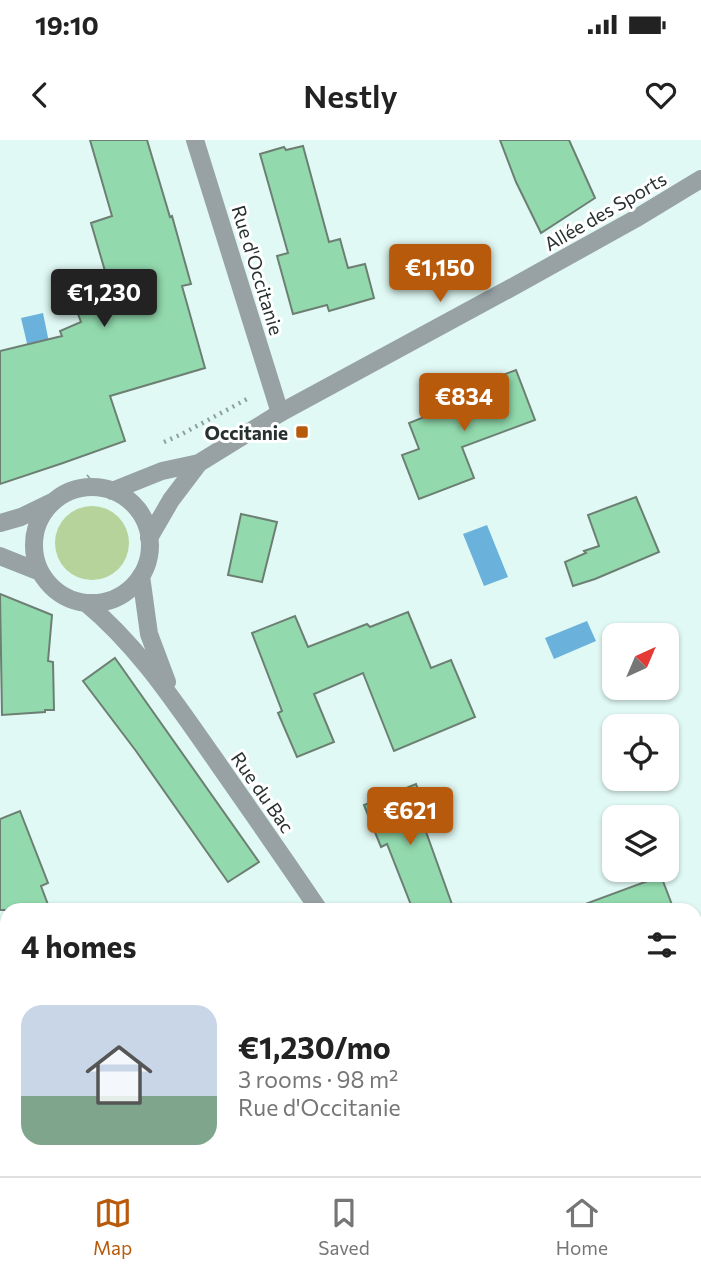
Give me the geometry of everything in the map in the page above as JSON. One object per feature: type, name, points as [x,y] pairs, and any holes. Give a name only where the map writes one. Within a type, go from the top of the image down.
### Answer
[{"type":"street","name":"Rue d'Occitanie","points":[[195,140],[280,413]]},
{"type":"street","name":"Allée des Sports","points":[[112,491],[162,471],[199,463],[280,413],[507,290],[701,179]]},
{"type":"street","name":"Allée des Sports","points":[[149,538],[171,500],[199,463]]},
{"type":"street","points":[[0,523],[21,517],[72,491],[85,488],[112,491],[126,498],[145,522],[149,538],[147,564],[127,592],[107,601],[86,603],[67,598],[52,587],[40,572],[34,553],[35,533],[42,515],[55,501]]},
{"type":"street","points":[[0,556],[40,572]]},
{"type":"street","name":"Rue du Bac","points":[[141,576],[149,634],[173,698]]},
{"type":"street","name":"Rue du Bac","points":[[86,603],[129,643],[173,698],[314,903]]},
{"type":"green space","points":[[92,506],[113,512],[123,522],[129,543],[123,564],[113,574],[92,580],[71,574],[61,564],[55,543],[61,522],[71,512]]},
{"type":"water","points":[[43,313],[51,352],[30,356],[21,318]]},
{"type":"water","points":[[487,525],[508,577],[484,586],[463,534]]},
{"type":"water","points":[[587,621],[596,641],[554,659],[545,638]]},
{"type":"building","points":[[90,140],[147,140],[191,284],[182,286],[205,368],[110,396],[125,441],[0,484],[0,351],[62,336],[60,331],[81,322],[75,306],[112,295],[91,223],[112,216]]},
{"type":"building","points":[[500,140],[569,140],[595,198],[541,233],[516,182]]},
{"type":"building","points":[[303,146],[329,242],[340,239],[348,268],[365,264],[374,298],[329,311],[327,305],[293,314],[277,256],[288,253],[260,154],[284,147],[286,150]]},
{"type":"building","points":[[516,370],[535,420],[462,447],[474,478],[419,499],[402,455],[419,449],[409,423],[470,399],[466,389]]},
{"type":"building","points":[[636,497],[659,552],[573,586],[565,562],[599,546],[588,515]]},
{"type":"building","points":[[241,514],[277,522],[262,582],[228,575]]},
{"type":"building","points":[[0,594],[52,615],[48,661],[53,662],[54,710],[2,715]]},
{"type":"building","points":[[408,612],[431,668],[451,660],[475,717],[394,751],[363,673],[314,694],[334,742],[297,757],[278,713],[282,711],[252,633],[295,616],[308,647],[367,624],[370,627]]},
{"type":"building","points":[[115,658],[259,862],[228,882],[83,681]]},
{"type":"building","points":[[416,784],[431,826],[425,829],[451,903],[410,903],[387,844],[381,847],[364,805]]},
{"type":"building","points":[[20,811],[48,883],[41,886],[47,903],[0,903],[0,819]]},
{"type":"building","points":[[645,882],[663,882],[671,903],[588,903]]},
{"type":"place","name":"Occitanie","points":[[302,432]]}]
